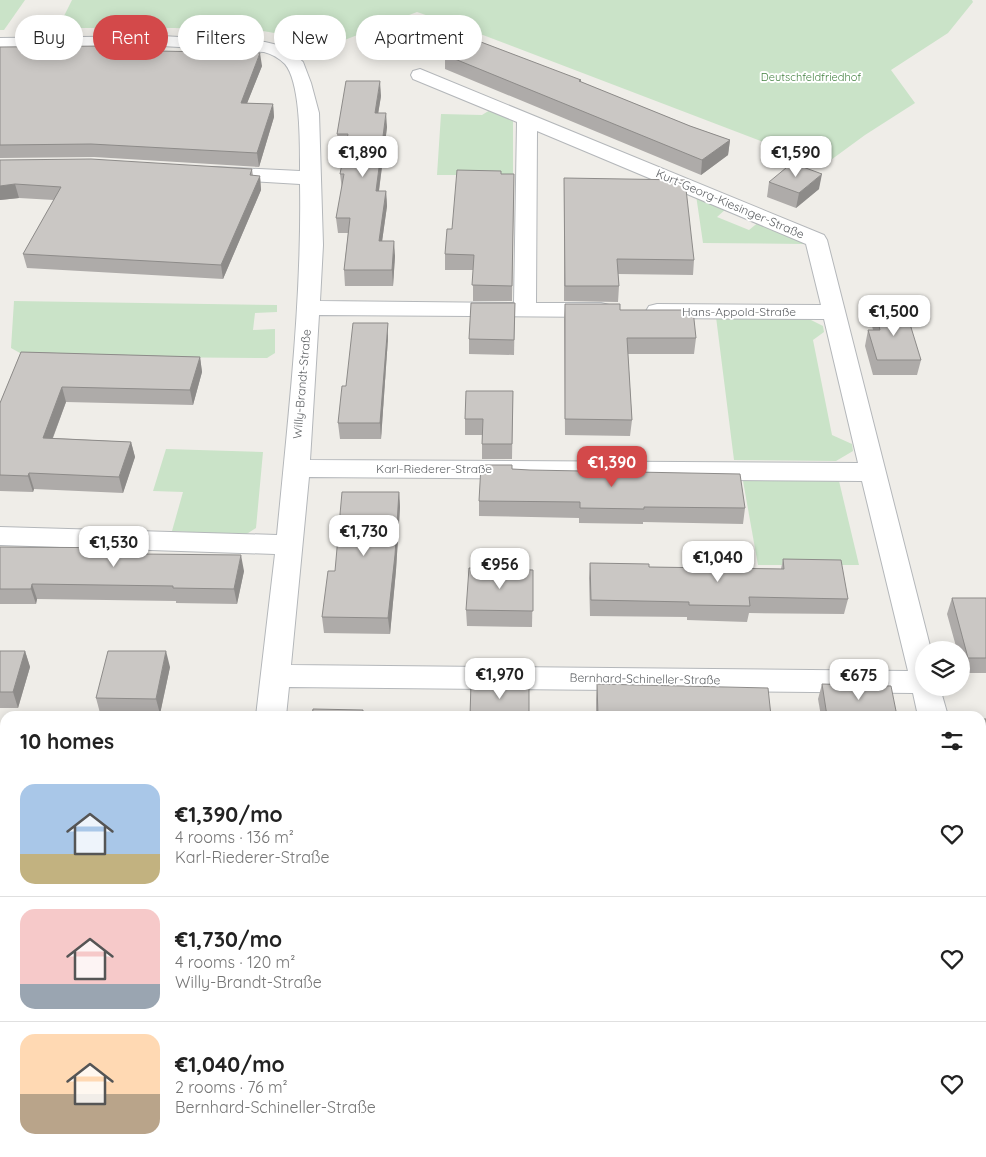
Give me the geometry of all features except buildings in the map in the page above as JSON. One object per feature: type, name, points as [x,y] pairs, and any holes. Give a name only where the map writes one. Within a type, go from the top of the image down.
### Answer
[{"type":"street","name":"Willy-Brandt-Straße","points":[[0,43],[100,41],[201,42],[265,47],[280,51],[288,56],[298,69],[309,113],[312,245],[306,368],[295,468],[290,545],[272,711]]},
{"type":"street","name":"Kurt-Georg-Kiesinger-Straße","points":[[420,75],[816,240],[915,642]]},
{"type":"street","points":[[525,310],[527,120]]},
{"type":"street","points":[[198,172],[310,178]]},
{"type":"street","name":"Hans-Appold-Straße","points":[[308,308],[834,312]]},
{"type":"street","name":"Karl-Riederer-Straße","points":[[295,468],[872,472]]},
{"type":"street","points":[[0,536],[290,545]]},
{"type":"street","name":"Bernhard-Schineller-Straße","points":[[276,676],[915,682]]},
{"type":"street","points":[[928,696],[932,711]]},
{"type":"green space","points":[[0,0],[25,0],[4,30],[0,30]]},
{"type":"green space","name":"Deutschfeldfriedhof","points":[[72,0],[972,0],[973,2],[948,33],[891,70],[915,103],[865,135],[824,165],[482,35],[482,15],[426,15],[417,12],[409,15],[356,15],[356,36],[346,39],[346,15],[274,15],[274,33],[264,31],[264,15],[178,15],[178,28],[168,28],[168,15],[93,15],[93,28],[83,28],[83,15],[64,15]]},
{"type":"green space","points":[[490,110],[513,119],[513,175],[437,175],[441,114],[482,115]]},
{"type":"green space","points":[[696,195],[727,208],[717,217],[749,230],[760,221],[802,240],[805,244],[703,243]]},
{"type":"green space","points":[[14,301],[277,305],[277,312],[255,313],[253,330],[275,329],[275,353],[267,358],[141,357],[20,353],[11,348]]},
{"type":"green space","points":[[716,317],[807,318],[823,326],[824,332],[813,340],[832,435],[852,444],[853,451],[836,461],[734,460]]},
{"type":"green space","points":[[166,449],[263,452],[256,528],[245,535],[172,531],[183,492],[153,491]]},
{"type":"green space","points":[[743,481],[839,481],[859,565],[758,565]]}]
